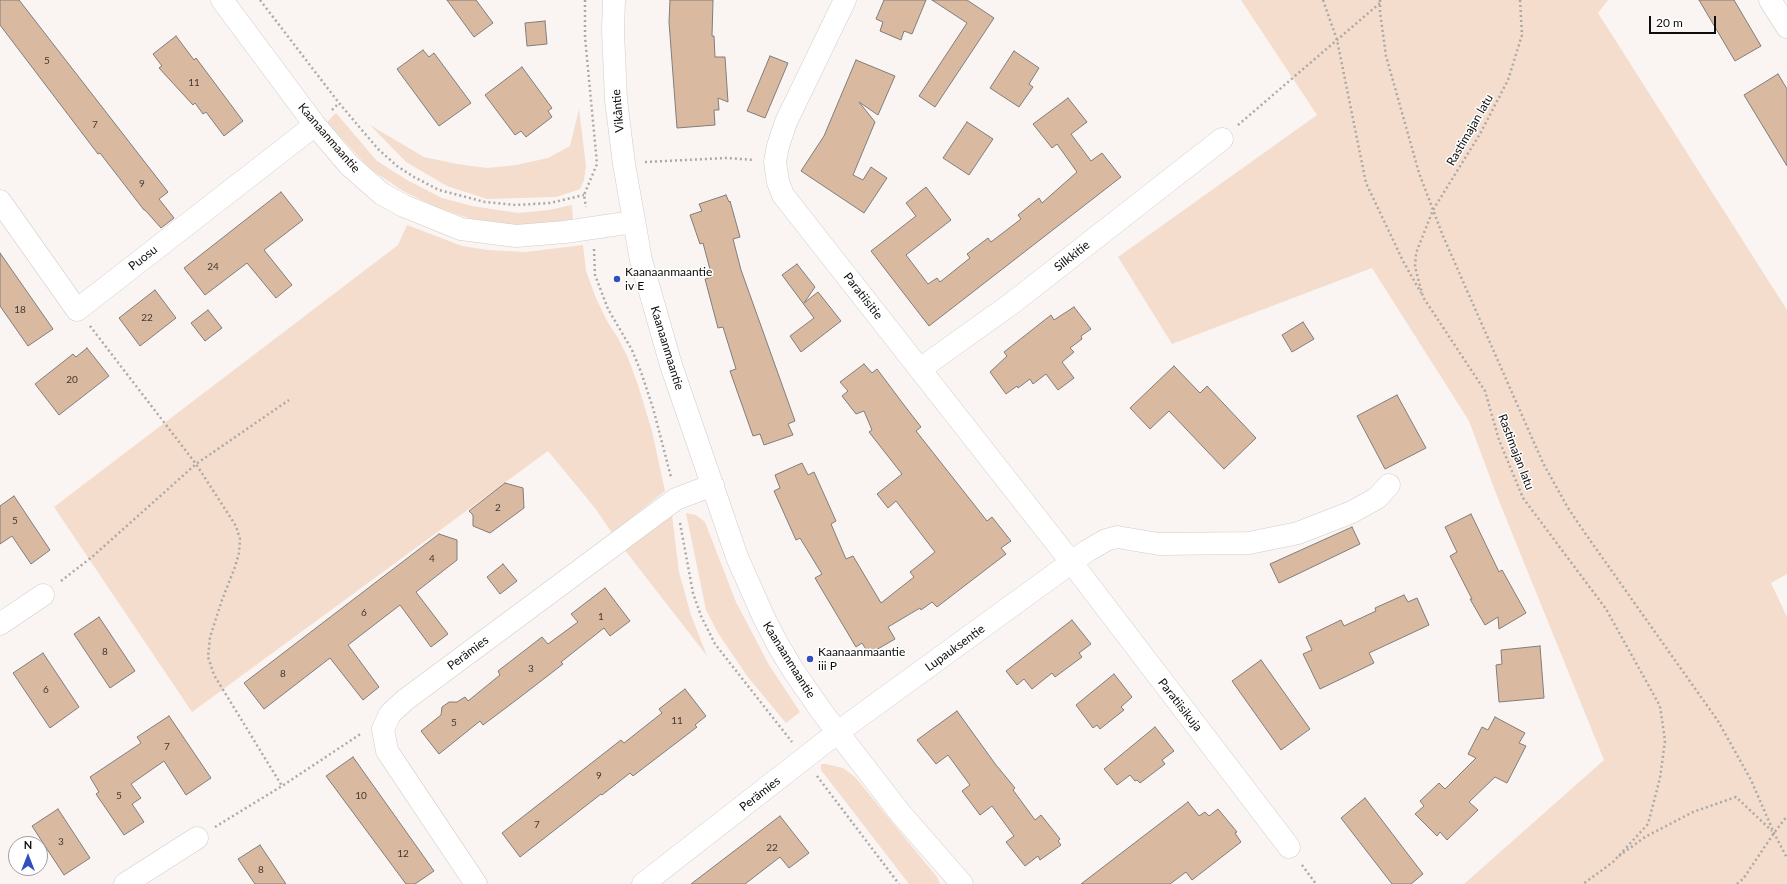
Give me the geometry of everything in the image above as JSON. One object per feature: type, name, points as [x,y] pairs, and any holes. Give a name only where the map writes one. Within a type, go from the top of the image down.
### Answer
[{"type":"street","name":"Kaanaanmaantie","points":[[222,0],[315,125],[349,165],[382,194],[404,206],[461,229],[516,236],[565,232],[633,222],[641,260],[671,365],[737,557],[767,625],[794,670],[838,732],[900,814],[962,884]]},
{"type":"street","name":"Vikåntie","points":[[614,0],[613,31],[616,100],[633,222]]},
{"type":"street","name":"Paratiisitie","points":[[845,0],[786,122],[778,146],[775,162],[778,182],[783,195],[1072,563]]},
{"type":"street","points":[[1770,0],[1787,27]]},
{"type":"street","name":"Puosu","points":[[77,310],[315,125]]},
{"type":"street","name":"Silkkitie","points":[[920,369],[1011,304],[1222,139]]},
{"type":"street","points":[[0,201],[77,310]]},
{"type":"street","name":"Perämies","points":[[476,884],[387,751],[383,729],[390,714],[405,700],[676,499],[712,485]]},
{"type":"street","name":"Lupauksentie","points":[[838,732],[1087,551],[1106,540],[1117,537],[1159,544],[1203,545],[1249,543],[1298,533],[1352,512],[1377,498],[1388,485]]},
{"type":"street","name":"Paratiisikuja","points":[[1072,563],[1289,847]]},
{"type":"street","points":[[0,624],[43,595]]},
{"type":"street","name":"Perämies","points":[[643,884],[838,732]]},
{"type":"street","points":[[125,884],[197,838]]},
{"type":"path","points":[[260,0],[339,103],[378,149],[397,166],[414,177],[439,190],[485,202],[516,205],[550,203],[584,195]]},
{"type":"path","points":[[1323,0],[1337,40],[1366,183],[1403,261],[1423,297]]},
{"type":"path","name":"Rastimajan latu","points":[[1520,0],[1522,35],[1508,80],[1480,134],[1434,210],[1416,253],[1415,267],[1423,297],[1485,391],[1499,440],[1523,498],[1606,609],[1660,706],[1664,740],[1660,778],[1648,824],[1613,862],[1583,884]]},
{"type":"path","points":[[1222,139],[1380,1]]},
{"type":"path","points":[[1380,1],[1386,56],[1419,173],[1543,463],[1565,502],[1587,536],[1718,721],[1751,780],[1774,833],[1787,858]]},
{"type":"path","points":[[597,164],[624,164],[727,158],[775,162]]},
{"type":"path","points":[[77,310],[196,464],[236,526],[240,539],[239,553],[210,637],[208,657],[214,675],[282,786]]},
{"type":"path","points":[[43,595],[92,557],[196,464],[289,400]]},
{"type":"path","points":[[197,838],[282,786],[390,714]]},
{"type":"path","points":[[1613,862],[1645,837],[1686,815],[1736,797],[1774,833]]},
{"type":"path","points":[[1737,884],[1743,879],[1787,816]]},
{"type":"shaded area","points":[[1241,0],[1608,0],[1598,13],[1787,310],[1787,574],[1771,583],[1787,617],[1787,884],[1464,884],[1604,760],[1497,496],[1469,421],[1372,268],[1172,344],[1118,257],[1317,115]]},
{"type":"shaded area","points":[[579,109],[586,166],[584,180],[580,189],[556,197],[487,199],[447,186],[406,162],[370,125],[424,157],[457,164],[487,168],[516,165],[548,158],[570,146]]},
{"type":"shaded area","points":[[336,113],[377,161],[407,180],[442,198],[472,206],[518,213],[549,210],[572,205],[573,220],[548,224],[516,226],[474,220],[436,207],[403,191],[369,168],[327,122]]},
{"type":"shaded area","points":[[407,225],[462,246],[488,250],[526,252],[583,245],[586,271],[596,298],[628,358],[638,385],[652,431],[665,491],[612,533],[595,508],[548,451],[192,712],[54,507],[398,245]]},
{"type":"shaded area","points":[[686,513],[696,515],[705,522],[736,602],[769,665],[800,712],[786,723],[747,676],[718,633],[706,610]]},
{"type":"shaded area","points":[[672,515],[679,572],[691,615],[707,656],[624,549]]},
{"type":"shaded area","points":[[821,764],[843,768],[855,777],[937,877],[940,884],[909,884],[821,770]]},
{"type":"building","points":[[0,0],[19,0],[168,192],[159,199],[174,218],[161,228],[144,210],[100,153],[98,154],[0,25]]},
{"type":"building","points":[[447,0],[476,0],[493,23],[474,37]]},
{"type":"building","points":[[670,0],[713,0],[712,36],[714,36],[715,57],[725,57],[728,102],[718,98],[719,110],[714,110],[715,125],[677,128],[669,22]]},
{"type":"building","points":[[884,0],[926,0],[912,34],[904,31],[901,40],[880,31],[883,22],[876,19]]},
{"type":"building","points":[[932,0],[967,0],[994,18],[935,107],[919,96],[967,23]]},
{"type":"building","points":[[1699,0],[1734,0],[1761,46],[1735,61]]},
{"type":"building","points":[[545,21],[547,44],[527,46],[525,23]]},
{"type":"building","points":[[176,36],[194,60],[196,58],[243,121],[224,136],[206,112],[203,114],[195,103],[193,105],[159,68],[162,66],[153,54]]},
{"type":"building","points":[[423,50],[429,57],[434,53],[471,103],[439,126],[397,69]]},
{"type":"building","points":[[1014,51],[1039,68],[1029,84],[1033,87],[1019,107],[990,88]]},
{"type":"building","points":[[770,56],[788,63],[765,118],[747,111]]},
{"type":"building","points":[[856,60],[895,76],[878,115],[859,102],[875,122],[853,175],[863,180],[871,167],[887,178],[864,213],[801,171],[824,136]]},
{"type":"building","points":[[522,67],[552,108],[548,111],[552,117],[526,137],[521,131],[515,135],[485,95]]},
{"type":"building","points":[[1778,74],[1787,89],[1787,166],[1744,95]]},
{"type":"building","points":[[1068,98],[1087,122],[1071,134],[1091,161],[1102,153],[1121,177],[929,326],[871,251],[916,216],[906,203],[926,187],[951,220],[906,255],[928,284],[937,278],[940,282],[970,258],[967,254],[988,238],[991,242],[1021,219],[1018,215],[1039,198],[1042,203],[1077,172],[1057,144],[1052,148],[1033,124]]},
{"type":"building","points":[[967,122],[993,139],[969,175],[943,158]]},
{"type":"building","points":[[281,192],[303,220],[264,250],[292,285],[276,298],[247,263],[205,295],[184,268]]},
{"type":"building","points":[[726,195],[729,202],[730,201],[740,237],[733,239],[741,270],[795,421],[788,424],[793,435],[764,445],[760,434],[753,436],[730,371],[736,369],[723,327],[718,328],[705,279],[712,277],[703,243],[700,244],[690,215],[702,211],[699,204]]},
{"type":"building","points":[[0,253],[53,329],[28,346],[0,306]]},
{"type":"building","points":[[797,264],[815,287],[804,303],[818,292],[841,321],[801,352],[790,336],[814,318],[782,275]]},
{"type":"building","points":[[155,290],[176,318],[140,346],[119,318]]},
{"type":"building","points":[[1074,307],[1091,329],[1081,336],[1082,339],[1070,348],[1074,352],[1062,362],[1074,378],[1058,390],[1046,374],[1033,384],[1030,379],[1018,388],[1017,386],[1006,394],[990,372],[1007,356],[1004,352],[1051,315],[1054,320]]},
{"type":"building","points":[[208,310],[222,328],[205,341],[191,323]]},
{"type":"building","points":[[1303,322],[1314,339],[1292,352],[1282,335]]},
{"type":"building","points":[[87,348],[109,376],[59,415],[35,384],[73,354],[76,357]]},
{"type":"building","points":[[864,364],[872,373],[877,369],[921,427],[916,431],[987,521],[992,517],[1011,541],[1001,548],[1006,554],[937,607],[932,602],[921,610],[920,608],[888,627],[895,639],[869,654],[862,643],[856,647],[815,578],[822,574],[800,538],[796,540],[774,491],[780,488],[775,475],[802,463],[808,475],[814,472],[836,521],[831,524],[846,559],[853,556],[881,603],[914,577],[910,572],[935,552],[896,501],[888,508],[877,494],[902,474],[869,432],[872,430],[864,411],[856,414],[842,396],[848,391],[840,382]]},
{"type":"building","points":[[1174,366],[1200,393],[1207,386],[1256,438],[1224,469],[1169,411],[1150,429],[1130,408]]},
{"type":"building","points":[[1397,395],[1426,448],[1385,469],[1357,416]]},
{"type":"building","points":[[505,483],[523,488],[524,508],[490,533],[473,526],[473,515],[469,511]]},
{"type":"building","points":[[14,496],[50,550],[31,564],[12,536],[0,544],[0,506]]},
{"type":"building","points":[[1471,514],[1499,572],[1502,570],[1526,613],[1499,629],[1498,617],[1485,625],[1470,599],[1472,599],[1450,556],[1457,552],[1445,527]]},
{"type":"building","points":[[1352,527],[1360,544],[1279,583],[1270,564]]},
{"type":"building","points":[[439,534],[457,540],[457,560],[416,592],[448,634],[431,647],[400,605],[348,645],[379,687],[363,700],[330,658],[264,709],[244,683]]},
{"type":"building","points":[[503,564],[517,581],[500,594],[487,577]]},
{"type":"building","points":[[605,588],[630,621],[610,636],[604,628],[561,662],[563,664],[519,698],[483,725],[480,721],[439,754],[421,731],[441,715],[442,707],[449,702],[457,702],[465,697],[468,701],[500,675],[498,671],[542,637],[548,644],[578,622],[571,614]]},
{"type":"building","points":[[1404,595],[1408,602],[1417,598],[1429,625],[1369,653],[1374,663],[1320,689],[1303,654],[1312,650],[1306,637],[1341,620],[1344,626],[1376,611],[1375,608]]},
{"type":"building","points":[[99,617],[135,671],[110,688],[74,634]]},
{"type":"building","points":[[1072,620],[1091,644],[1079,653],[1082,657],[1055,677],[1052,673],[1032,689],[1024,679],[1017,685],[1006,671]]},
{"type":"building","points":[[1540,646],[1544,698],[1499,702],[1496,665],[1502,664],[1501,650]]},
{"type":"building","points":[[43,653],[79,707],[50,728],[13,673]]},
{"type":"building","points":[[1261,660],[1310,729],[1281,750],[1232,681]]},
{"type":"building","points":[[1114,674],[1132,697],[1121,707],[1124,710],[1100,729],[1097,725],[1093,728],[1076,705]]},
{"type":"building","points":[[685,689],[706,716],[695,725],[697,727],[633,776],[630,773],[602,795],[601,794],[520,857],[502,833],[621,740],[624,743],[662,713],[659,709]]},
{"type":"building","points":[[957,711],[996,765],[1015,788],[1013,790],[1035,820],[1041,815],[1060,839],[1058,841],[1061,845],[1040,860],[1038,856],[1025,866],[1006,842],[1014,836],[992,806],[980,815],[962,791],[970,785],[948,755],[936,764],[917,740]]},
{"type":"building","points":[[169,716],[211,778],[186,795],[164,761],[131,784],[141,798],[132,804],[144,822],[124,835],[96,794],[99,792],[90,777],[141,743],[137,737]]},
{"type":"building","points":[[1495,717],[1525,733],[1519,743],[1526,746],[1507,783],[1495,777],[1469,802],[1478,810],[1447,840],[1440,832],[1437,836],[1415,814],[1424,806],[1420,801],[1439,783],[1445,789],[1476,758],[1468,754],[1482,727],[1488,730]]},
{"type":"building","points":[[1155,727],[1174,751],[1162,760],[1165,764],[1140,783],[1137,780],[1135,781],[1130,775],[1117,785],[1104,769]]},
{"type":"building","points":[[353,757],[434,871],[415,884],[406,884],[326,776]]},
{"type":"building","points":[[1365,798],[1423,874],[1411,884],[1392,884],[1341,818]]},
{"type":"building","points":[[1188,802],[1199,816],[1205,812],[1209,816],[1218,809],[1237,832],[1235,833],[1241,842],[1192,880],[1186,872],[1170,884],[1081,884]]},
{"type":"building","points":[[58,809],[90,858],[64,875],[48,850],[48,836],[39,836],[32,826]]},
{"type":"building","points":[[780,816],[809,853],[789,868],[780,857],[745,884],[691,884]]},
{"type":"building","points":[[260,845],[286,884],[255,884],[238,859]]},
{"type":"place","name":"Kaanaanmaantie iv E","points":[[617,279]]},
{"type":"place","name":"Kaanaanmaantie iii P","points":[[810,659]]}]
